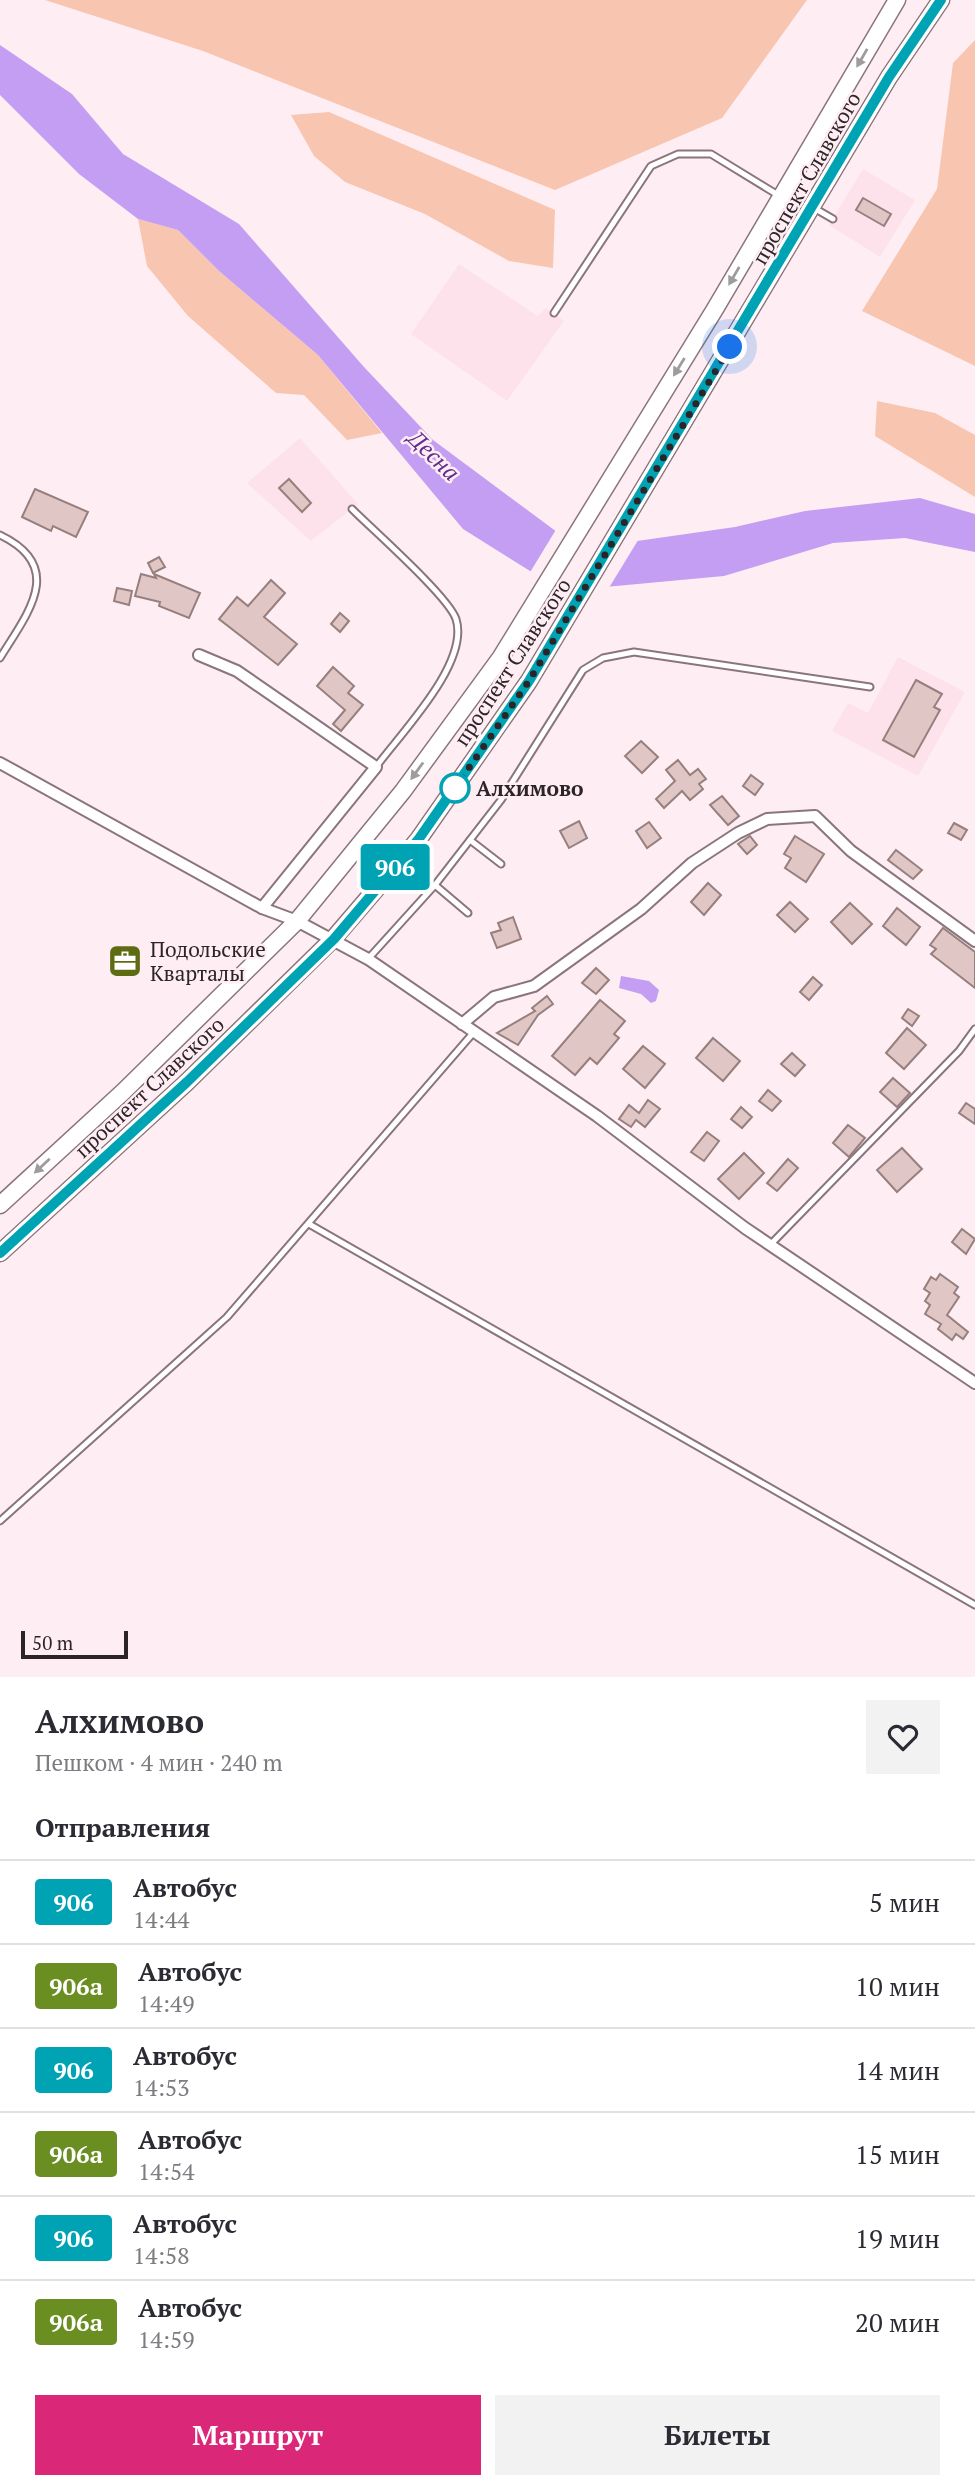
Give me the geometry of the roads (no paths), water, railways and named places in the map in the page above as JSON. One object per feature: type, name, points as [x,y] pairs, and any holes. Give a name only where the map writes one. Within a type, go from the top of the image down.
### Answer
[{"type":"main road","name":"проспект Славского","points":[[0,1205],[117,1097],[297,921],[403,791],[501,657],[715,309],[897,0]]},
{"type":"main road","name":"проспект Славского","points":[[0,1253],[187,1082],[334,939],[418,840],[529,681],[745,323],[889,77],[942,0]]},
{"type":"street","points":[[199,655],[237,671],[376,767],[261,908]]},
{"type":"street","points":[[0,763],[261,908],[297,921],[368,959],[597,1116],[770,1245],[975,1384]]},
{"type":"street","points":[[462,1024],[494,997],[534,986],[640,909],[692,863],[738,833],[767,819],[815,816],[851,851],[975,941]]},
{"type":"lane","points":[[554,313],[651,166],[678,154],[711,154],[781,196]]},
{"type":"lane","points":[[813,208],[833,219]]},
{"type":"lane","points":[[352,509],[440,597],[456,618],[458,640],[450,667],[376,767]]},
{"type":"lane","points":[[0,535],[14,542],[37,570],[39,585],[29,612],[0,658]]},
{"type":"lane","points":[[368,959],[435,885],[501,800],[583,670],[603,658],[634,652],[870,687]]},
{"type":"lane","points":[[470,841],[501,864]]},
{"type":"lane","points":[[435,885],[468,913]]},
{"type":"lane","points":[[770,1245],[959,1051],[975,1029]]},
{"type":"lane","points":[[0,1521],[227,1317],[474,1032]]},
{"type":"lane","points":[[309,1224],[975,1605]]},
{"type":"water","name":"Десна","points":[[0,45],[72,94],[123,154],[239,224],[364,367],[433,440],[561,535],[630,542],[735,527],[805,511],[920,498],[975,514],[975,552],[905,538],[833,543],[724,576],[562,591],[463,529],[318,355],[219,271],[178,230],[138,219],[79,174],[0,95]]},
{"type":"water","points":[[621,976],[649,981],[659,990],[656,1001],[651,1003],[641,994],[619,988]]},
{"type":"place","name":"Алхимово","points":[[455,788]]},
{"type":"place","name":"Подольские Кварталы","points":[[125,961]]}]
